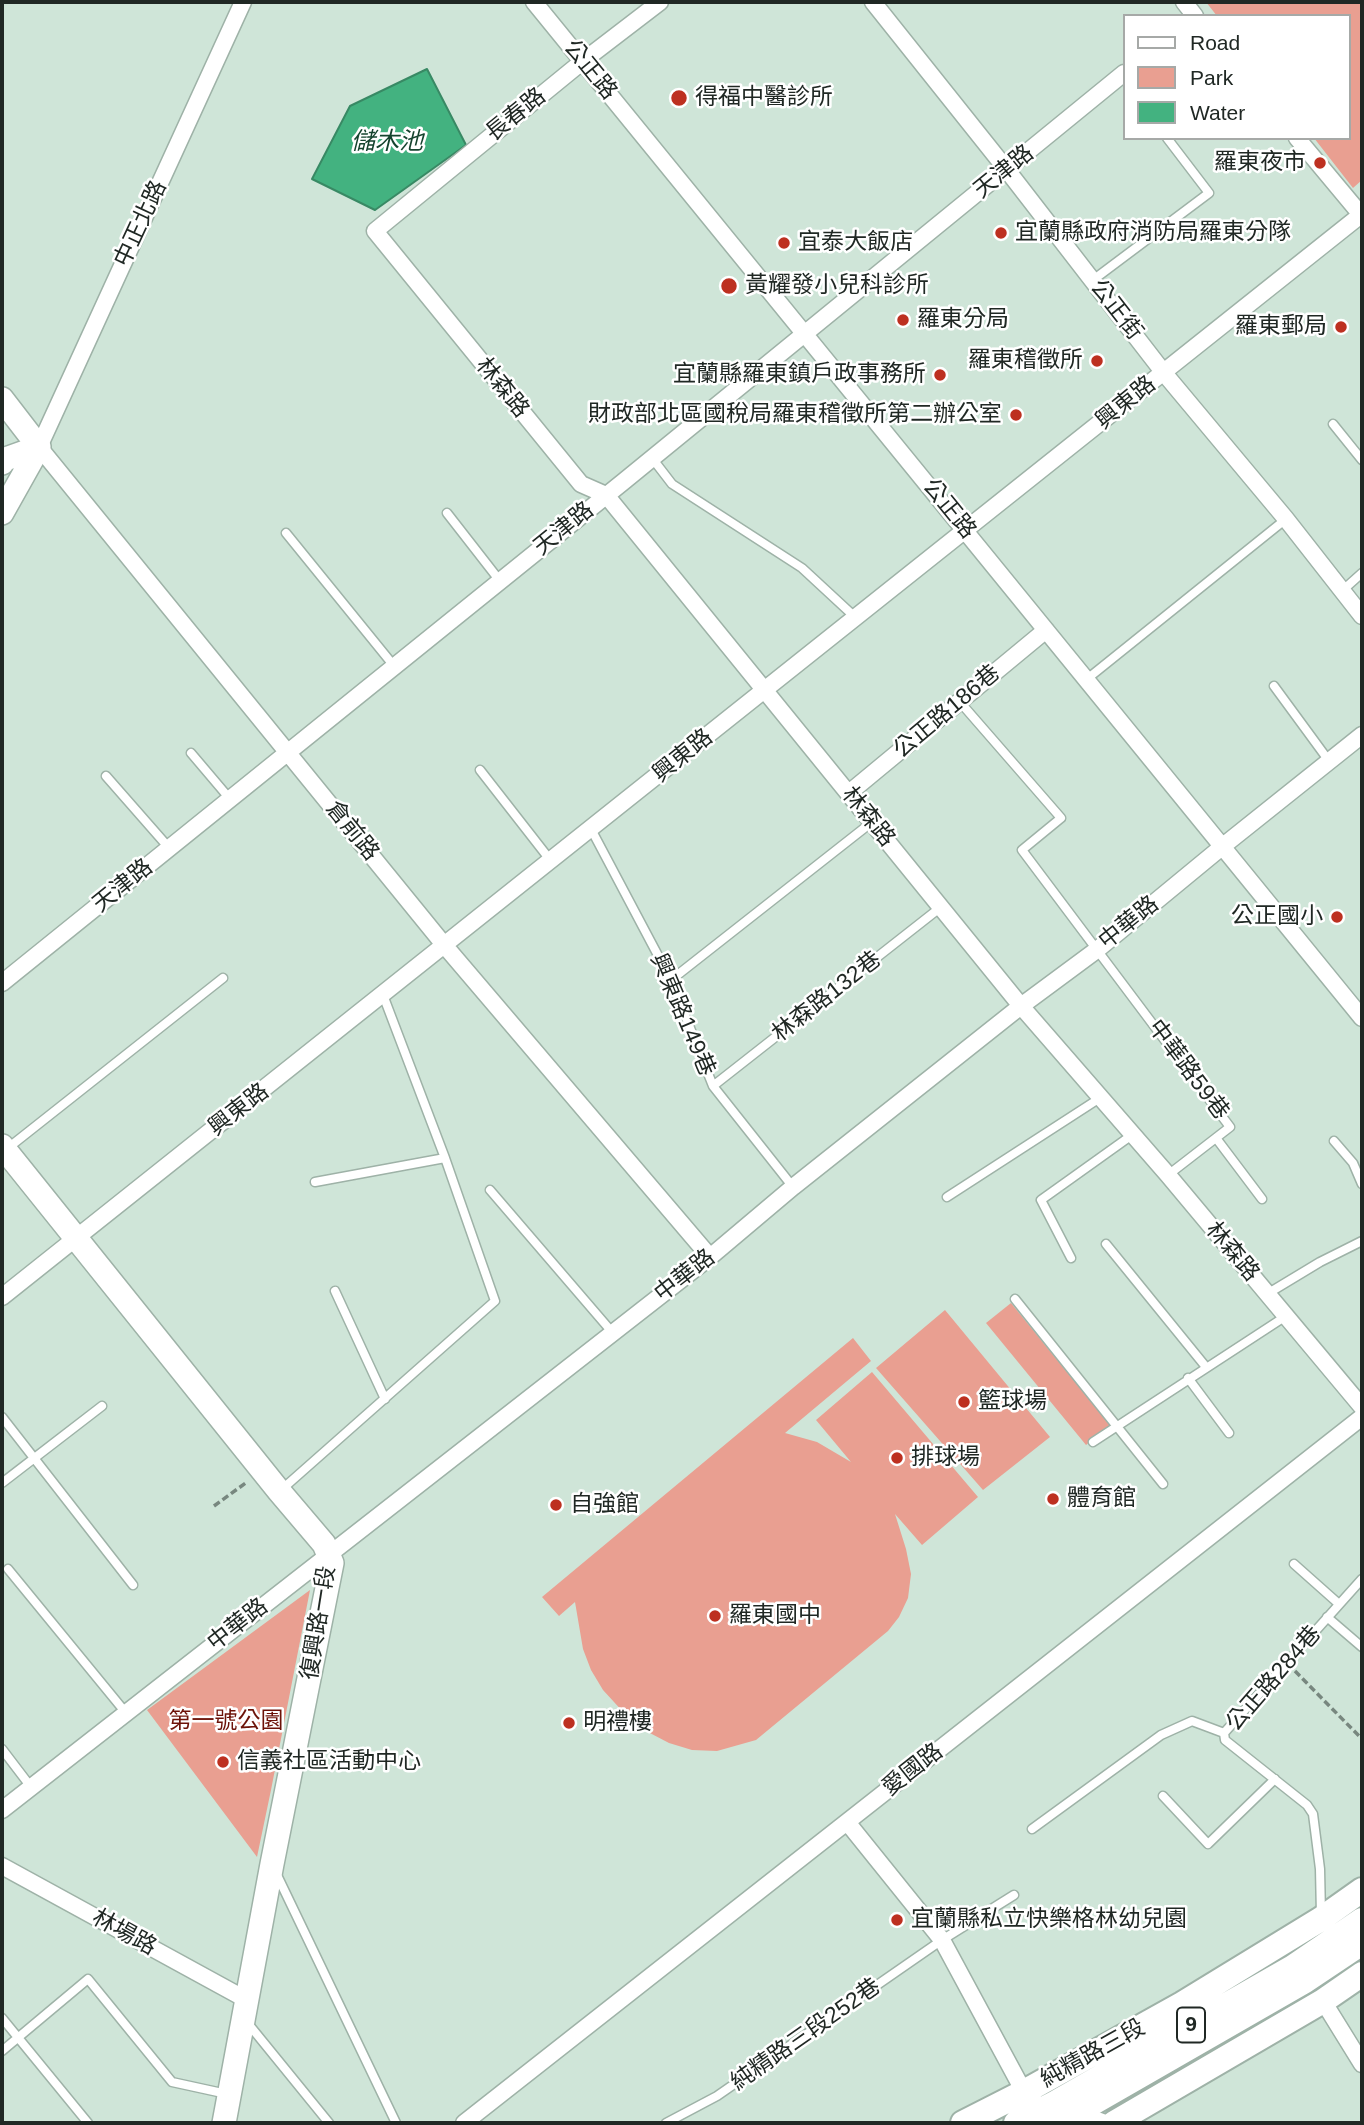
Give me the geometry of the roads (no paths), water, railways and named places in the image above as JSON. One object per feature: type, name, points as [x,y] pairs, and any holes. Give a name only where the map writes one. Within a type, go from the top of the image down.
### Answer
[{"type":"main road","name":"倉前路","points":[[2,399],[38,447]]},
{"type":"main road","points":[[2,463],[38,447]]},
{"type":"main road","name":"中正北路","points":[[2,513],[38,447]]},
{"type":"main road","name":"復興路一段","points":[[3,1148],[324,1544],[332,1563],[224,2123]]},
{"type":"main road","name":"純精路三段","points":[[963,2123],[1182,2004],[1362,1891]]},
{"type":"main road","name":"純精路三段","points":[[1063,2113],[1362,1920]]},
{"type":"main road","name":"純精路三段","points":[[1016,2123],[1063,2113],[1305,1980],[1362,1943]]},
{"type":"main road","points":[[1114,2123],[1323,2001],[1362,1974]]},
{"type":"street","name":"中正北路","points":[[38,447],[243,2]]},
{"type":"street","name":"公正路","points":[[534,2],[1362,1018]]},
{"type":"street","name":"長春路","points":[[375,231],[583,61],[660,2]]},
{"type":"street","name":"公正街","points":[[873,2],[1164,373],[1286,519],[1362,616]]},
{"type":"street","name":"天津路","points":[[2,983],[1122,78]]},
{"type":"street","points":[[1299,140],[1362,215]]},
{"type":"street","name":"興東路","points":[[2,1297],[1362,215]]},
{"type":"street","name":"林森路","points":[[375,231],[581,484],[606,495],[1021,1006],[1168,1175],[1362,1407]]},
{"type":"street","name":"倉前路","points":[[38,447],[445,946],[709,1257]]},
{"type":"street","name":"公正路186巷","points":[[849,793],[1046,630]]},
{"type":"street","name":"中華路","points":[[2,1810],[709,1257],[1021,1006],[1098,949],[1362,735]]},
{"type":"street","name":"愛國路","points":[[464,2123],[1362,1417]]},
{"type":"street","points":[[847,1822],[942,1940],[1024,2092],[1063,2113],[1105,2123]]},
{"type":"street","name":"林場路","points":[[2,1866],[246,2009]]},
{"type":"street","points":[[1323,2001],[1362,2064]]},
{"type":"lane","points":[[1093,280],[1209,193],[1169,140]]},
{"type":"lane","points":[[1333,424],[1362,460]]},
{"type":"lane","points":[[653,458],[673,484],[802,568],[856,618]]},
{"type":"lane","points":[[447,513],[500,581]]},
{"type":"lane","points":[[1087,679],[1286,519]]},
{"type":"lane","points":[[286,533],[394,666]]},
{"type":"lane","points":[[1343,590],[1362,573]]},
{"type":"lane","points":[[1273,686],[1329,761]]},
{"type":"lane","points":[[960,702],[1061,818],[1022,850],[1098,949]]},
{"type":"lane","points":[[191,753],[230,799]]},
{"type":"lane","points":[[480,770],[551,861]]},
{"type":"lane","points":[[106,776],[170,849]]},
{"type":"lane","points":[[671,980],[873,822]]},
{"type":"lane","name":"興東路149巷","points":[[591,829],[671,980],[713,1086],[793,1187]]},
{"type":"lane","name":"林森路132巷","points":[[713,1086],[941,907]]},
{"type":"lane","name":"中華路59巷","points":[[1098,949],[1230,1127],[1168,1175]]},
{"type":"lane","points":[[3,1148],[223,978]]},
{"type":"lane","points":[[279,1491],[495,1301],[445,1158],[383,995]]},
{"type":"lane","points":[[947,1197],[1100,1098]]},
{"type":"lane","points":[[1071,1258],[1041,1200],[1132,1135]]},
{"type":"lane","points":[[1216,1138],[1262,1199]]},
{"type":"lane","points":[[1334,1141],[1353,1163],[1362,1184]]},
{"type":"lane","points":[[315,1182],[445,1158]]},
{"type":"lane","points":[[490,1190],[611,1332]]},
{"type":"lane","points":[[1268,1294],[1320,1262],[1362,1241]]},
{"type":"lane","points":[[1106,1244],[1206,1367]]},
{"type":"lane","points":[[335,1291],[385,1399]]},
{"type":"lane","points":[[1015,1299],[1163,1484]]},
{"type":"lane","points":[[1093,1442],[1286,1315]]},
{"type":"lane","points":[[1188,1378],[1229,1433]]},
{"type":"lane","points":[[2,1483],[102,1406]]},
{"type":"lane","points":[[2,1417],[134,1585]]},
{"type":"lane","points":[[1294,1564],[1339,1604]]},
{"type":"lane","points":[[8,1569],[126,1713]]},
{"type":"lane","name":"公正路284巷","points":[[1321,1919],[1320,1869],[1313,1814],[1307,1805],[1225,1741],[1224,1733],[1362,1579]]},
{"type":"lane","points":[[1327,1617],[1362,1647]]},
{"type":"lane","points":[[1032,1829],[1161,1735],[1192,1721],[1224,1733]]},
{"type":"lane","points":[[2,1749],[31,1787]]},
{"type":"lane","points":[[1163,1796],[1208,1844],[1275,1779]]},
{"type":"lane","points":[[272,1864],[396,2123]]},
{"type":"lane","name":"純精路三段252巷","points":[[666,2123],[718,2096],[942,1940],[1014,1895]]},
{"type":"lane","points":[[2,2051],[88,1979],[172,2082],[229,2094]]},
{"type":"lane","points":[[246,2009],[329,2123]]},
{"type":"lane","points":[[2,2018],[88,2123]]},
{"type":"water","name":"儲木池","points":[[427,69],[466,145],[375,210],[312,179],[350,106]]},
{"type":"place","name":"得福中醫診所","points":[[679,98]]},
{"type":"place","name":"羅東夜市","points":[[1320,163]]},
{"type":"place","name":"宜蘭縣政府消防局羅東分隊","points":[[1001,233]]},
{"type":"place","name":"宜泰大飯店","points":[[784,243]]},
{"type":"place","name":"黃耀發小兒科診所","points":[[729,286]]},
{"type":"place","name":"羅東分局","points":[[903,320]]},
{"type":"place","name":"羅東郵局","points":[[1341,327]]},
{"type":"place","name":"羅東稽徵所","points":[[1097,361]]},
{"type":"place","name":"宜蘭縣羅東鎮戶政事務所","points":[[940,375]]},
{"type":"place","name":"財政部北區國稅局羅東稽徵所第二辦公室","points":[[1016,415]]},
{"type":"place","name":"公正國小","points":[[1337,917]]},
{"type":"place","name":"籃球場","points":[[964,1402]]},
{"type":"place","name":"排球場","points":[[897,1458]]},
{"type":"place","name":"體育館","points":[[1053,1499]]},
{"type":"place","name":"自強館","points":[[556,1505]]},
{"type":"place","name":"羅東國中","points":[[715,1616]]},
{"type":"place","name":"明禮樓","points":[[569,1723]]},
{"type":"place","name":"信義社區活動中心","points":[[223,1762]]},
{"type":"place","name":"宜蘭縣私立快樂格林幼兒園","points":[[897,1920]]},
{"type":"park label","name":"第一號公園","points":[[226,1722]]}]
